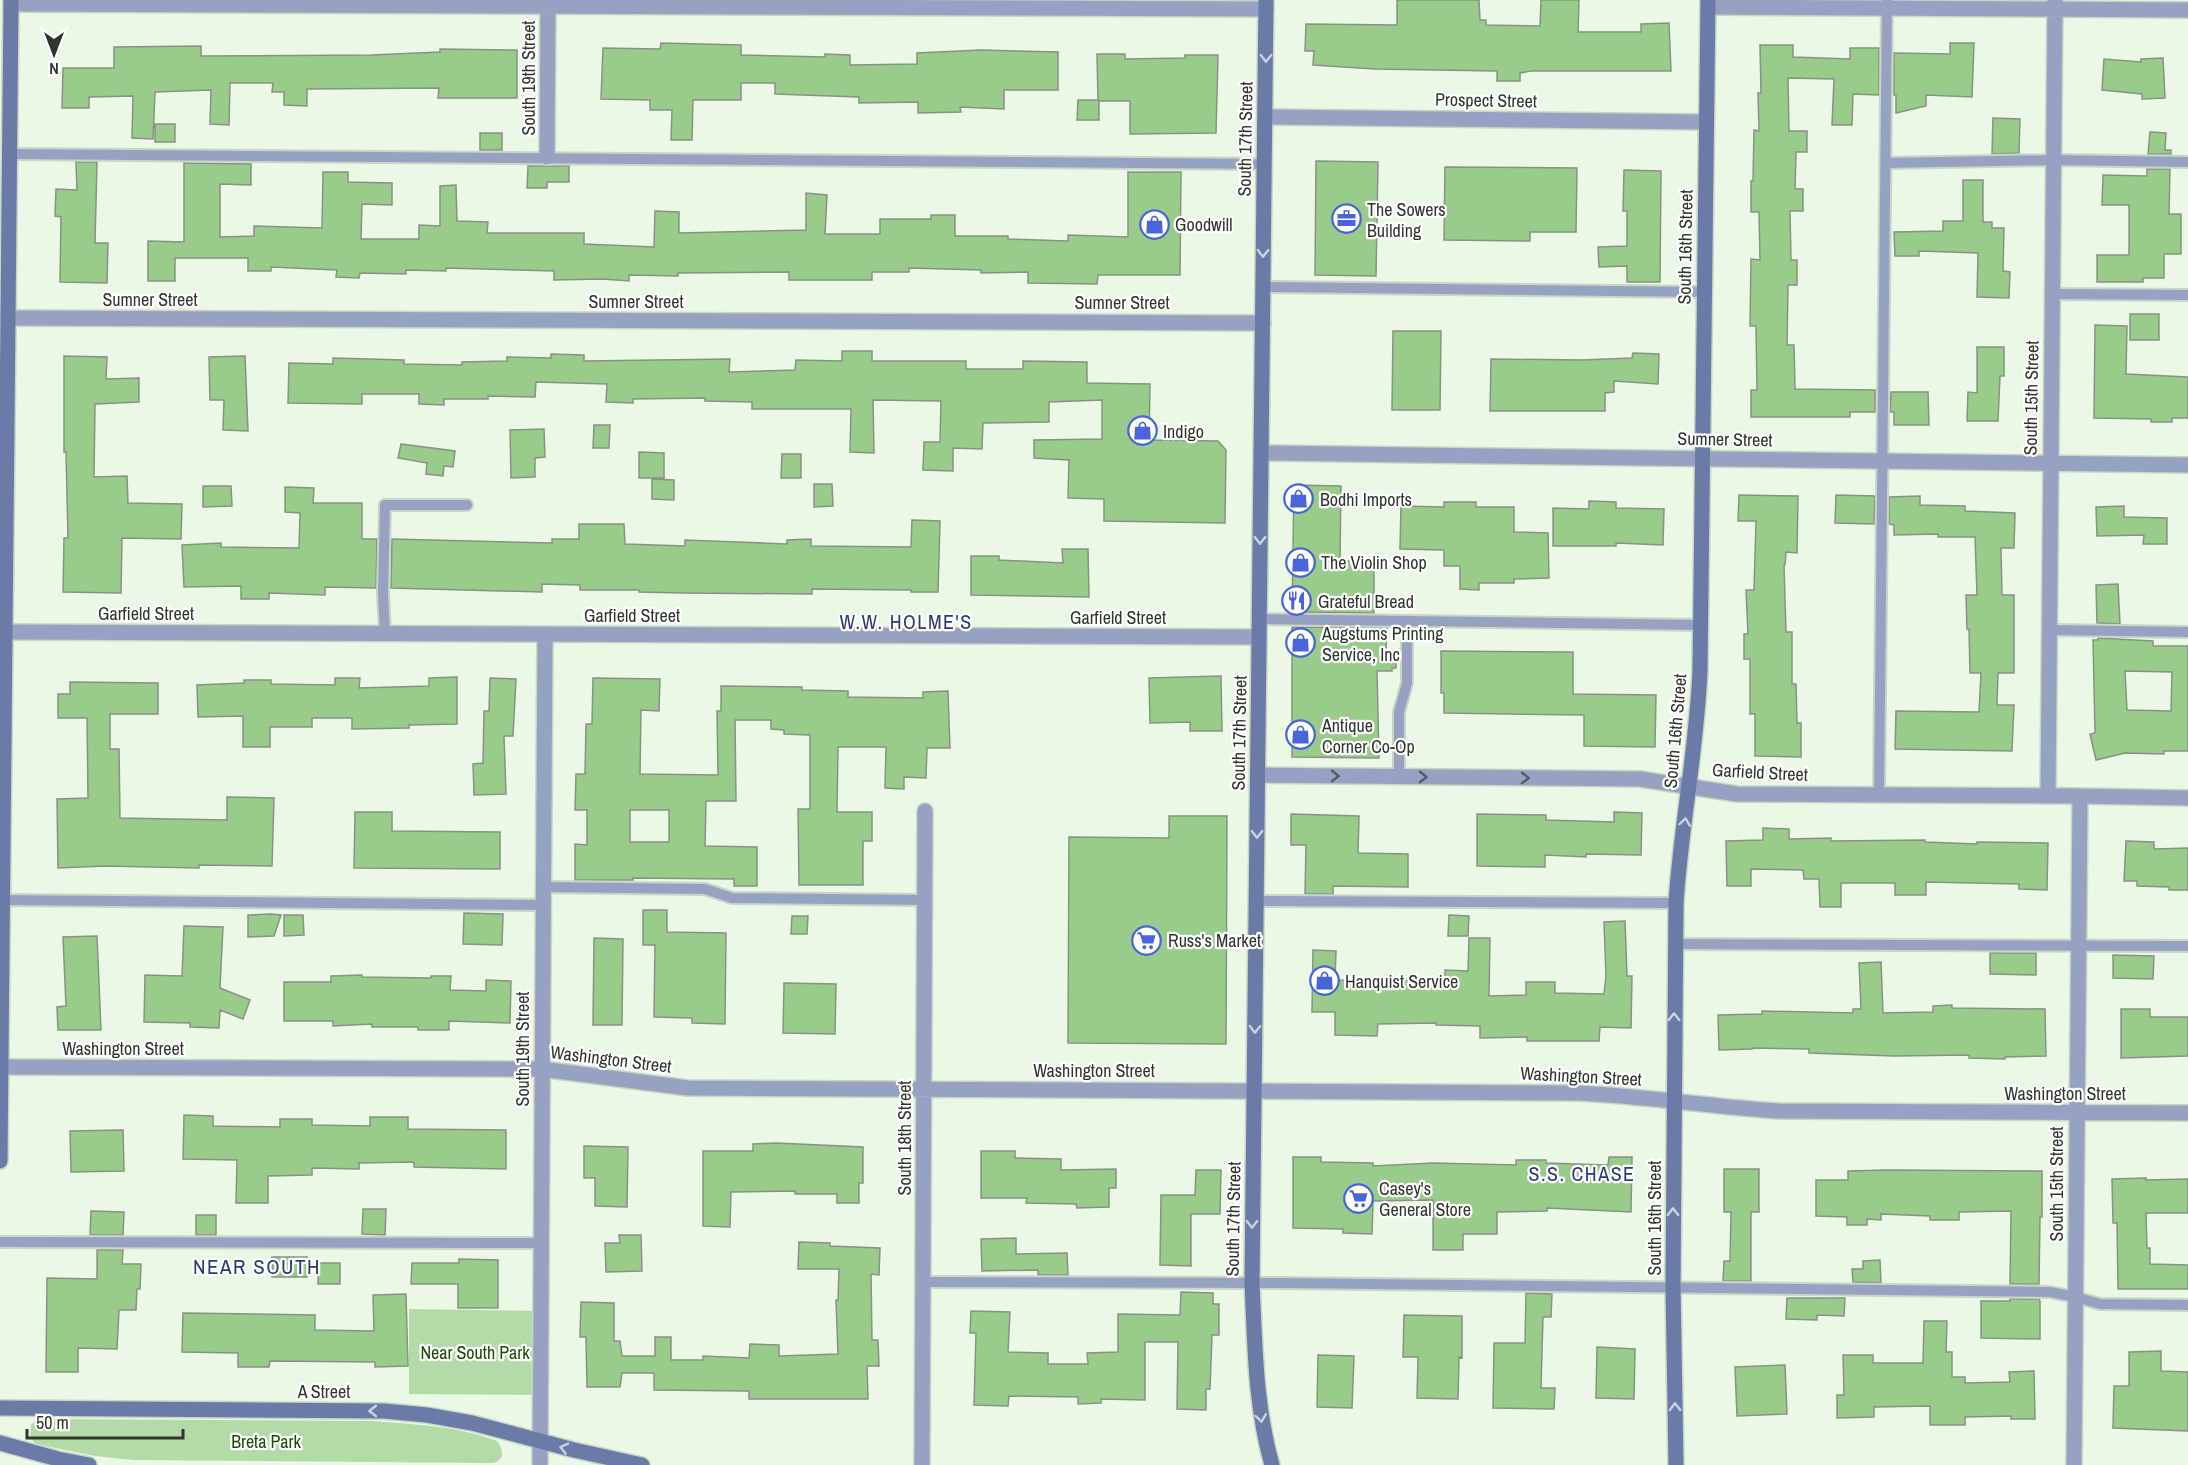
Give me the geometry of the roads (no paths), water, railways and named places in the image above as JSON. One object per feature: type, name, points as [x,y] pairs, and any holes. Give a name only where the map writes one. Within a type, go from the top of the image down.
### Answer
[{"type":"main road","points":[[0,1161],[5,632],[3,588],[8,318],[5,202],[10,154],[11,2]]},
{"type":"main road","name":"South 17th Street","points":[[1266,4],[1251,1283],[1260,1416],[1272,1465]]},
{"type":"main road","name":"South 16th Street","points":[[1676,1465],[1673,1286],[1675,944],[1678,869],[1699,711],[1708,4]]},
{"type":"main road","name":"A Street","points":[[0,1408],[384,1411],[427,1415],[472,1423],[540,1442],[642,1465]]},
{"type":"main road","points":[[0,1443],[89,1465]]},
{"type":"street","points":[[11,2],[1266,4]]},
{"type":"street","name":"South 19th Street","points":[[547,157],[548,3]]},
{"type":"street","points":[[1708,4],[2055,4],[2188,10]]},
{"type":"street","name":"South 15th Street","points":[[2048,795],[2055,4]]},
{"type":"street","name":"Prospect Street","points":[[1265,117],[1706,122]]},
{"type":"street","name":"Sumner Street","points":[[8,318],[1263,323]]},
{"type":"street","name":"Sumner Street","points":[[1261,453],[2188,465]]},
{"type":"street","name":"Garfield Street","points":[[5,632],[1259,637]]},
{"type":"street","name":"South 19th Street","points":[[540,1465],[545,634]]},
{"type":"street","name":"Garfield Street","points":[[1258,775],[1640,779],[1737,794],[2080,795],[2188,798]]},
{"type":"street","name":"South 15th Street","points":[[2073,1465],[2080,795]]},
{"type":"street","name":"South 18th Street","points":[[922,1465],[925,812]]},
{"type":"street","name":"Washington Street","points":[[0,1067],[541,1069],[688,1088],[1578,1093],[1674,1101],[1733,1109],[1779,1111],[2188,1113]]},
{"type":"lane","points":[[1879,794],[1887,4]]},
{"type":"lane","points":[[10,154],[1264,164]]},
{"type":"lane","points":[[1886,163],[2054,160],[2188,162]]},
{"type":"lane","points":[[1263,287],[1704,292]]},
{"type":"lane","points":[[2052,294],[2188,295]]},
{"type":"lane","points":[[385,633],[383,594],[385,505],[467,505]]},
{"type":"lane","points":[[1260,619],[1701,625]]},
{"type":"lane","points":[[1399,777],[1399,712],[1407,683],[1407,621]]},
{"type":"lane","points":[[2049,630],[2188,632]]},
{"type":"lane","points":[[543,887],[705,889],[732,898],[924,900]]},
{"type":"lane","points":[[2,900],[543,905]]},
{"type":"lane","points":[[1257,901],[1676,903]]},
{"type":"lane","points":[[1675,944],[2188,946]]},
{"type":"lane","points":[[0,1242],[541,1244]]},
{"type":"lane","points":[[924,1282],[1673,1286],[2050,1292],[2075,1296],[2100,1305],[2188,1305]]},
{"type":"place","name":"The Sowers Building","points":[[1346,219]]},
{"type":"place","name":"Goodwill","points":[[1154,224]]},
{"type":"place","name":"Indigo","points":[[1142,431]]},
{"type":"place","name":"Bodhi Imports","points":[[1299,499]]},
{"type":"place","name":"The Violin Shop","points":[[1300,562]]},
{"type":"place","name":"Grateful Bread","points":[[1297,601]]},
{"type":"place","name":"Augstums Printing Service, Inc","points":[[1301,643]]},
{"type":"place","name":"Antique Corner Co-Op","points":[[1301,735]]},
{"type":"place","name":"Russ's Market","points":[[1147,940]]},
{"type":"place","name":"Hanquist Service","points":[[1324,981]]},
{"type":"place","name":"Casey's General Store","points":[[1358,1198]]},
{"type":"district","name":"W.W. HOLME'S","points":[[906,621]]},
{"type":"district","name":"S.S. CHASE","points":[[1582,1173]]},
{"type":"district","name":"NEAR SOUTH","points":[[257,1266]]},
{"type":"park label","name":"Near South Park","points":[[475,1352]]},
{"type":"park label","name":"Breta Park","points":[[266,1441]]}]
